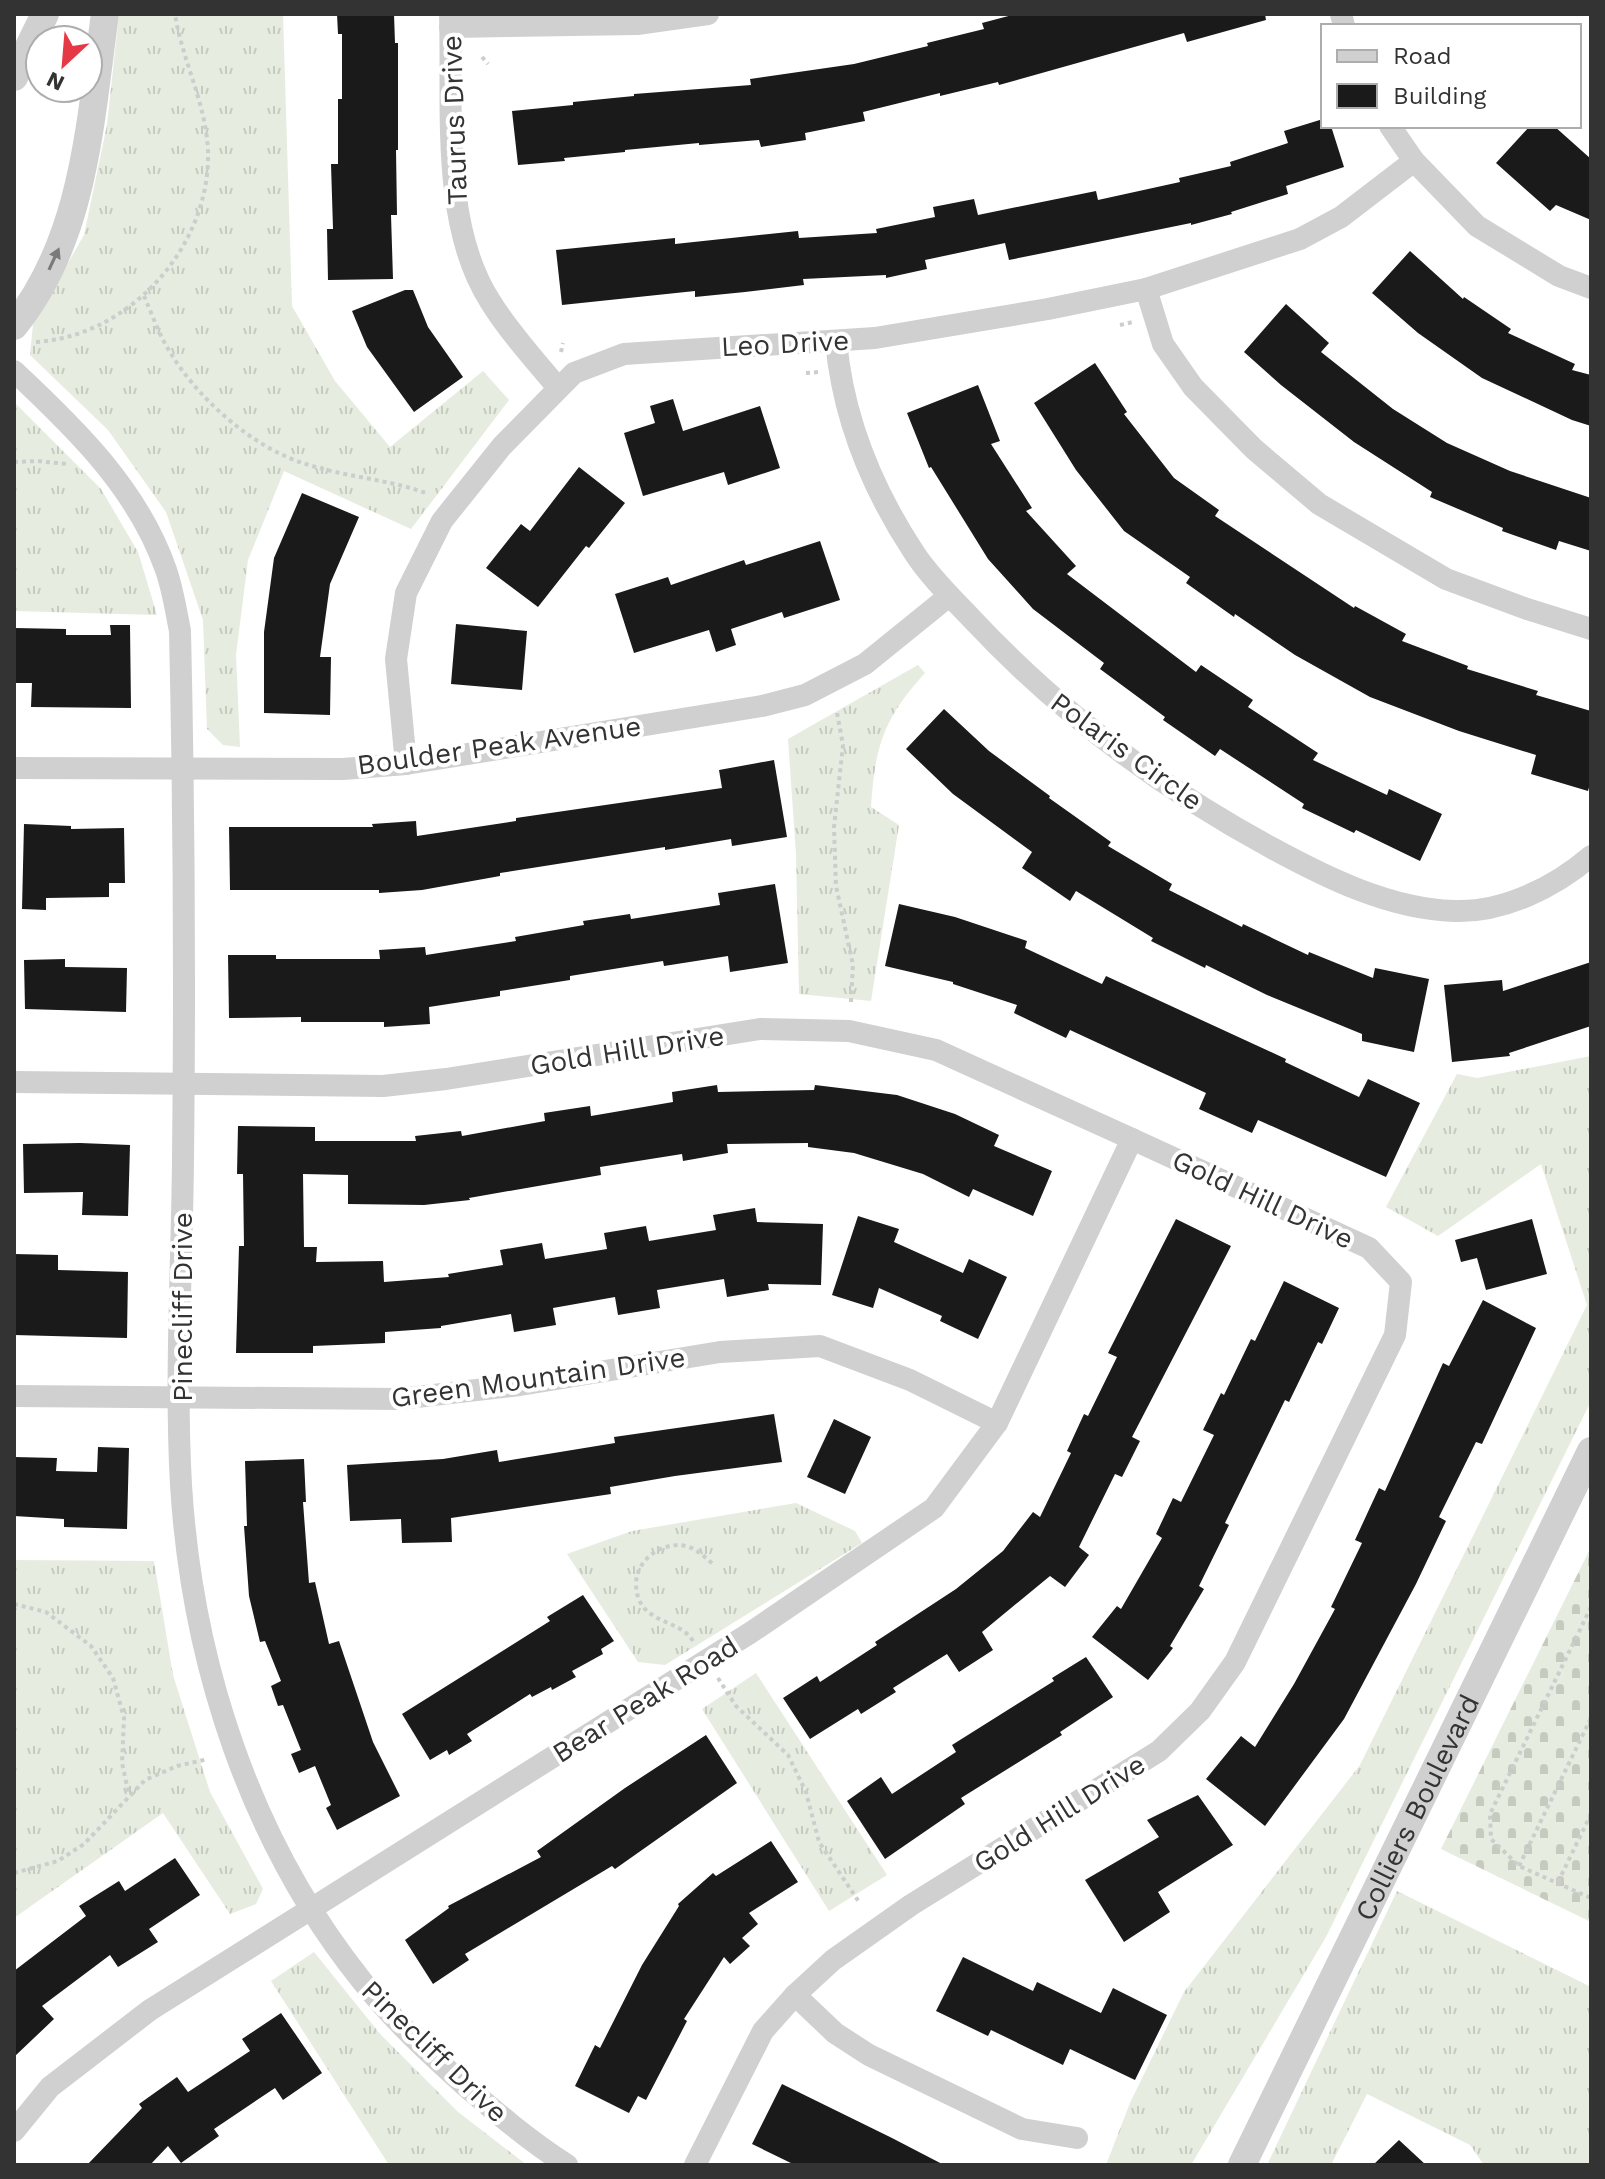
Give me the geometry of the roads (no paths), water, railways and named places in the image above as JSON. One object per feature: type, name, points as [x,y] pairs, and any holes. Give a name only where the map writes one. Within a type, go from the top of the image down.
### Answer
[{"type":"street","points":[[14,77],[45,14]]},
{"type":"street","points":[[19,334],[75,206],[105,14]]},
{"type":"street","points":[[450,21],[637,24],[708,14]]},
{"type":"street","name":"Taurus Drive","points":[[450,21],[454,198],[465,247],[489,300],[558,388]]},
{"type":"street","points":[[1391,128],[1414,161],[1477,226],[1559,276],[1591,288]]},
{"type":"street","name":"Leo Drive","points":[[406,764],[396,659],[406,593],[442,521],[502,446],[574,373],[624,354],[875,338],[1146,289],[1300,239],[1341,217],[1414,161]]},
{"type":"street","points":[[1146,289],[1163,344],[1193,387],[1254,449],[1319,504],[1446,579],[1591,629]]},
{"type":"street","name":"Polaris Circle","points":[[836,341],[838,370],[849,421],[867,467],[916,556],[949,596],[1024,673],[1081,724],[1158,781],[1307,867],[1376,895],[1416,906],[1456,911],[1526,897],[1561,880],[1591,856]]},
{"type":"street","name":"Pinecliff Drive","points":[[14,371],[55,409],[110,469],[143,519],[166,571],[180,631],[184,1084],[181,1397],[184,1514],[190,1573],[205,1653],[228,1737],[292,1879],[310,1910],[363,1983],[424,2049],[523,2137],[567,2165]]},
{"type":"street","name":"Boulder Peak Avenue","points":[[14,768],[343,769],[406,764],[762,706],[805,695],[865,664],[949,596]]},
{"type":"street","name":"Gold Hill Drive","points":[[14,1082],[383,1086],[446,1079],[760,1029],[849,1031],[936,1050],[1132,1139],[1369,1248],[1401,1282],[1395,1335],[1235,1662],[1200,1711],[1159,1751],[911,1905],[833,1960],[795,1995],[763,2031],[695,2165]]},
{"type":"street","name":"Bear Peak Road","points":[[14,2131],[50,2087],[150,2010],[750,1633],[934,1508],[997,1423],[1132,1139]]},
{"type":"street","name":"Green Mountain Drive","points":[[14,1396],[399,1399],[520,1385],[720,1352],[820,1346],[910,1380],[997,1423]]},
{"type":"street","name":"Colliers Boulevard","points":[[1242,2165],[1591,1451]]},
{"type":"street","points":[[795,1995],[835,2033],[869,2055],[1022,2129],[1077,2138]]}]
